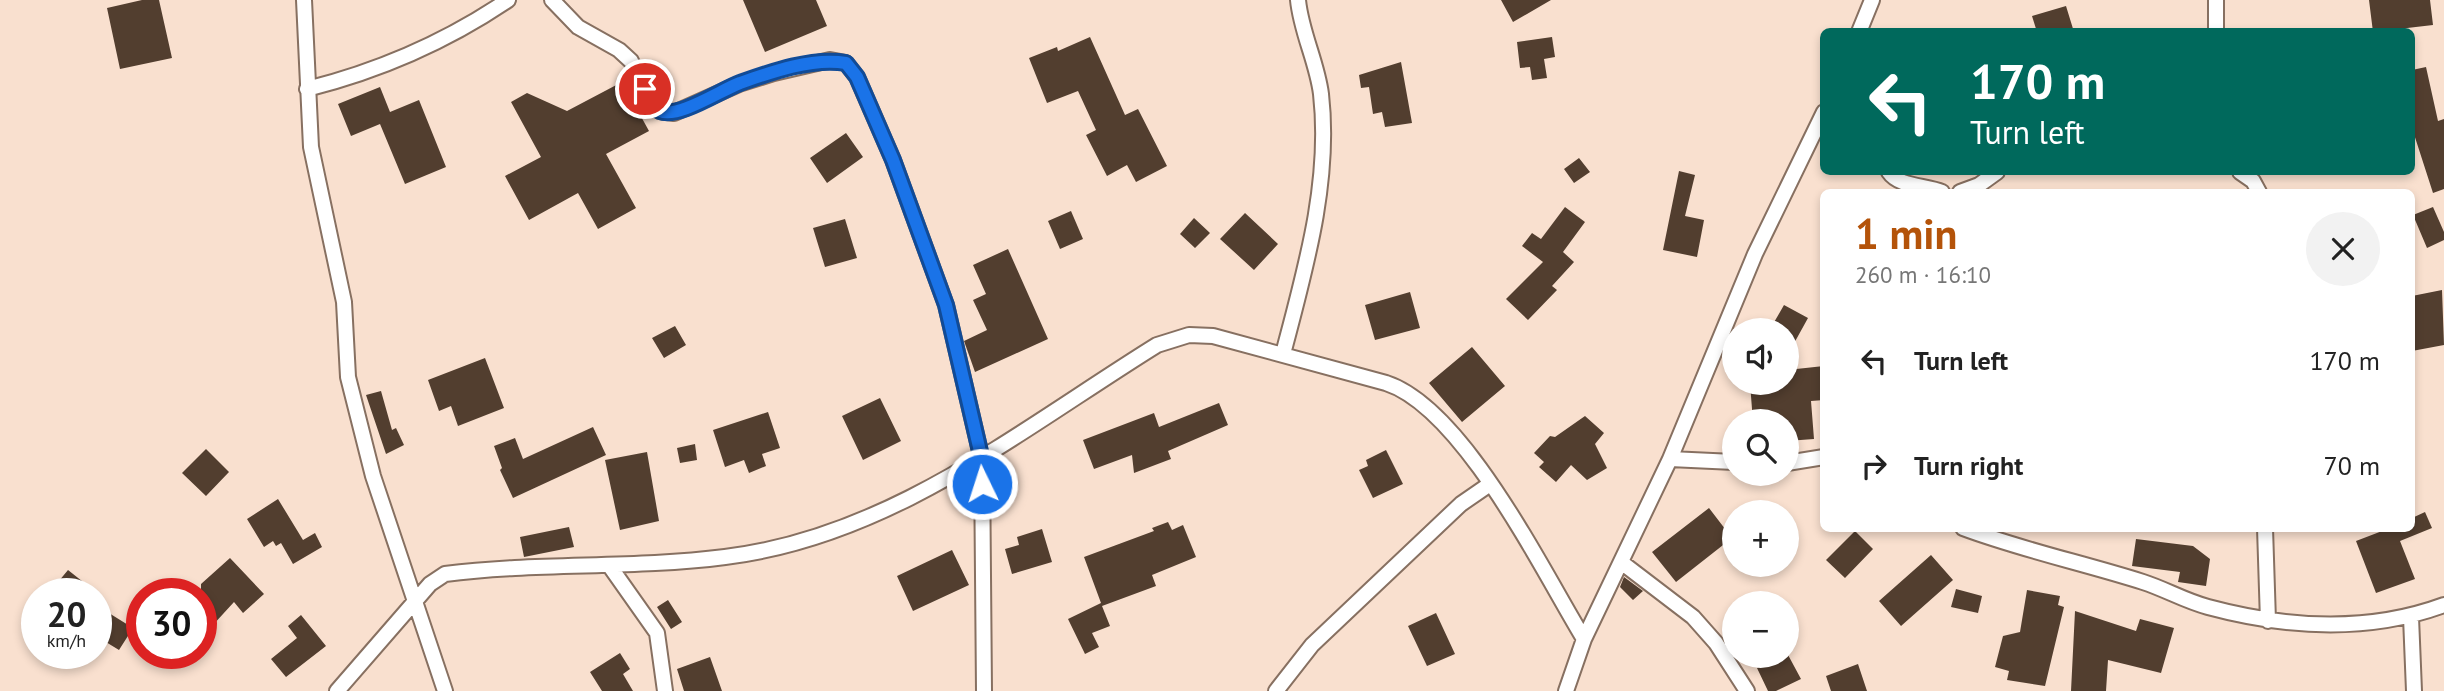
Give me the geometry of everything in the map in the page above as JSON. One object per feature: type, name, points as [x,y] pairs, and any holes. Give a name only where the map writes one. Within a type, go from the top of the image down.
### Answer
[{"type":"street","points":[[304,0],[311,147],[344,302],[348,377],[354,409],[373,476],[445,691]]},
{"type":"street","points":[[307,89],[362,75],[427,47],[508,0]]},
{"type":"street","points":[[552,0],[578,27],[619,50],[631,61],[651,103],[660,111],[674,113],[739,84],[830,60],[846,63],[857,77],[893,160],[946,305],[982,460],[984,691]]},
{"type":"street","points":[[1283,354],[1314,233],[1321,167],[1321,94],[1298,0]]},
{"type":"street","points":[[1860,28],[1871,0]]},
{"type":"street","points":[[2216,0],[2216,28]]},
{"type":"street","points":[[1566,691],[1584,639],[1670,460],[1755,254],[1820,120]]},
{"type":"street","points":[[1891,175],[1902,181],[1931,189]]},
{"type":"street","points":[[1968,189],[1993,175]]},
{"type":"street","points":[[2244,175],[2253,181],[2257,189]]},
{"type":"street","points":[[337,691],[430,584],[445,574],[726,557],[783,546],[862,523],[982,460],[1170,338],[1213,336],[1403,388],[1432,412],[1490,484],[1584,639]]},
{"type":"street","points":[[1799,461],[1820,458]]},
{"type":"street","points":[[1670,460],[1722,462]]},
{"type":"street","points":[[1276,691],[1312,645],[1461,505],[1490,484]]},
{"type":"street","points":[[1974,532],[2005,544],[2143,582],[2205,606],[2268,621],[2362,624],[2411,617],[2444,604]]},
{"type":"street","points":[[2265,532],[2268,621]]},
{"type":"street","points":[[1620,562],[1693,617],[1716,643],[1747,691]]},
{"type":"street","points":[[609,565],[657,633],[665,691]]},
{"type":"street","points":[[2411,617],[2414,691]]},
{"type":"building","points":[[142,0],[159,0],[172,58],[120,69],[107,8]]},
{"type":"building","points":[[743,0],[816,0],[827,26],[765,52]]},
{"type":"building","points":[[1501,0],[1551,0],[1513,22]]},
{"type":"building","points":[[2369,0],[2430,0],[2433,25],[2372,28]]},
{"type":"building","points":[[2066,6],[2073,28],[2036,28],[2032,16]]},
{"type":"building","points":[[1090,37],[1125,115],[1138,109],[1167,166],[1136,182],[1127,165],[1107,176],[1086,135],[1096,130],[1078,91],[1047,103],[1029,58],[1057,47],[1058,51]]},
{"type":"building","points":[[1552,37],[1555,57],[1544,59],[1547,78],[1532,80],[1530,67],[1520,68],[1517,42]]},
{"type":"building","points":[[1401,62],[1412,123],[1385,127],[1382,112],[1373,114],[1369,87],[1361,88],[1359,75]]},
{"type":"building","points":[[2426,67],[2438,121],[2444,119],[2444,189],[2433,193],[2415,137],[2415,69]]},
{"type":"building","points":[[622,82],[649,131],[606,154],[636,208],[598,229],[578,193],[529,220],[505,176],[541,157],[511,102],[527,93],[567,111]]},
{"type":"building","points":[[380,87],[390,112],[419,100],[446,167],[405,184],[380,124],[351,136],[338,104]]},
{"type":"building","points":[[846,133],[863,157],[827,183],[810,158]]},
{"type":"building","points":[[1579,158],[1590,172],[1574,183],[1564,169]]},
{"type":"building","points":[[1679,171],[1695,175],[1685,216],[1704,220],[1697,257],[1663,250]]},
{"type":"building","points":[[1565,207],[1585,222],[1563,252],[1574,262],[1552,286],[1557,290],[1528,320],[1506,299],[1543,262],[1522,246],[1532,233],[1541,239]]},
{"type":"building","points":[[2433,207],[2444,232],[2444,240],[2427,248],[2415,214]]},
{"type":"building","points":[[1071,211],[1083,239],[1060,249],[1048,221]]},
{"type":"building","points":[[1245,213],[1278,244],[1254,270],[1220,239]]},
{"type":"building","points":[[1194,218],[1210,233],[1195,248],[1180,234]]},
{"type":"building","points":[[845,219],[857,258],[825,267],[813,228]]},
{"type":"building","points":[[1008,249],[1048,339],[975,372],[964,341],[987,330],[973,300],[986,294],[973,265]]},
{"type":"building","points":[[2442,290],[2444,345],[2415,350],[2415,295]]},
{"type":"building","points":[[1410,292],[1420,328],[1375,340],[1365,305]]},
{"type":"building","points":[[1784,305],[1808,318],[1799,334],[1799,318],[1776,318]]},
{"type":"building","points":[[675,326],[686,345],[664,358],[652,338]]},
{"type":"building","points":[[1472,347],[1505,386],[1462,422],[1429,383]]},
{"type":"building","points":[[485,358],[504,408],[458,426],[451,406],[439,411],[428,380]]},
{"type":"building","points":[[1820,366],[1820,400],[1811,401],[1814,439],[1799,440],[1799,409],[1752,409],[1751,395],[1799,395],[1799,369]]},
{"type":"building","points":[[381,391],[392,430],[396,428],[404,445],[386,454],[366,395]]},
{"type":"building","points":[[880,398],[901,441],[863,460],[842,416]]},
{"type":"building","points":[[1219,403],[1228,425],[1168,451],[1171,459],[1134,473],[1132,455],[1094,469],[1083,440],[1154,413],[1159,427]]},
{"type":"building","points":[[768,412],[780,448],[762,454],[766,466],[749,473],[744,460],[725,467],[713,430]]},
{"type":"building","points":[[1585,416],[1604,433],[1595,444],[1607,468],[1587,480],[1571,465],[1556,482],[1539,467],[1544,462],[1534,453],[1550,436],[1555,437]]},
{"type":"building","points":[[593,427],[606,455],[513,498],[500,470],[502,468],[494,446],[515,438],[523,459]]},
{"type":"building","points":[[695,444],[697,460],[680,463],[677,448]]},
{"type":"building","points":[[206,449],[229,472],[206,496],[182,473]]},
{"type":"building","points":[[1386,450],[1403,484],[1373,498],[1359,470],[1368,466],[1366,460]]},
{"type":"building","points":[[647,452],[659,521],[620,530],[605,460]]},
{"type":"building","points":[[278,499],[303,540],[315,533],[322,547],[293,564],[281,543],[276,546],[273,541],[264,547],[247,519]]},
{"type":"building","points":[[1709,508],[1722,525],[1722,546],[1676,582],[1652,552]]},
{"type":"building","points":[[2425,512],[2432,528],[2400,541],[2415,579],[2376,593],[2356,541],[2380,532],[2415,532],[2415,517]]},
{"type":"building","points":[[1168,522],[1172,530],[1183,525],[1196,557],[1152,575],[1156,586],[1102,606],[1110,626],[1092,633],[1099,647],[1085,654],[1068,619],[1101,603],[1084,557],[1154,531],[1152,528]]},
{"type":"building","points":[[569,527],[574,547],[524,557],[520,537]]},
{"type":"building","points":[[1042,529],[1052,562],[1012,574],[1005,549],[1019,545],[1017,537]]},
{"type":"building","points":[[1854,532],[1873,549],[1845,578],[1826,560]]},
{"type":"building","points":[[2136,539],[2193,546],[2210,559],[2206,586],[2178,582],[2180,572],[2132,566]]},
{"type":"building","points":[[952,550],[969,585],[913,611],[897,576]]},
{"type":"building","points":[[1931,555],[1953,580],[1901,626],[1879,601]]},
{"type":"building","points":[[230,558],[264,594],[243,613],[234,602],[217,621],[217,578],[208,578]]},
{"type":"building","points":[[68,570],[78,578],[61,578]]},
{"type":"building","points":[[1624,577],[1643,591],[1633,600],[1620,587]]},
{"type":"building","points":[[1956,589],[1982,596],[1978,613],[1951,607]]},
{"type":"building","points":[[2027,590],[2060,596],[2058,605],[2064,607],[2045,686],[2007,680],[2009,671],[1995,667],[2003,636],[2020,632]]},
{"type":"building","points":[[668,600],[682,622],[671,629],[657,607]]},
{"type":"building","points":[[2075,611],[2136,631],[2140,619],[2174,628],[2161,673],[2108,660],[2106,691],[2071,691]]},
{"type":"building","points":[[1436,613],[1455,654],[1427,666],[1408,626]]},
{"type":"building","points":[[112,615],[126,624],[126,639],[119,650],[112,646]]},
{"type":"building","points":[[301,615],[326,646],[286,677],[271,659],[297,638],[288,626]]},
{"type":"building","points":[[620,653],[630,669],[623,674],[633,691],[602,691],[590,672]]},
{"type":"building","points":[[710,657],[722,691],[684,691],[677,669]]},
{"type":"building","points":[[1858,664],[1867,691],[1831,691],[1826,676]]},
{"type":"building","points":[[1757,668],[1795,668],[1801,679],[1776,691],[1768,691]]},
{"type":"route","points":[[645,89],[651,103],[660,111],[674,113],[739,84],[774,73],[830,60],[846,63],[857,77],[893,160],[946,305],[982,460],[982,484]]}]
